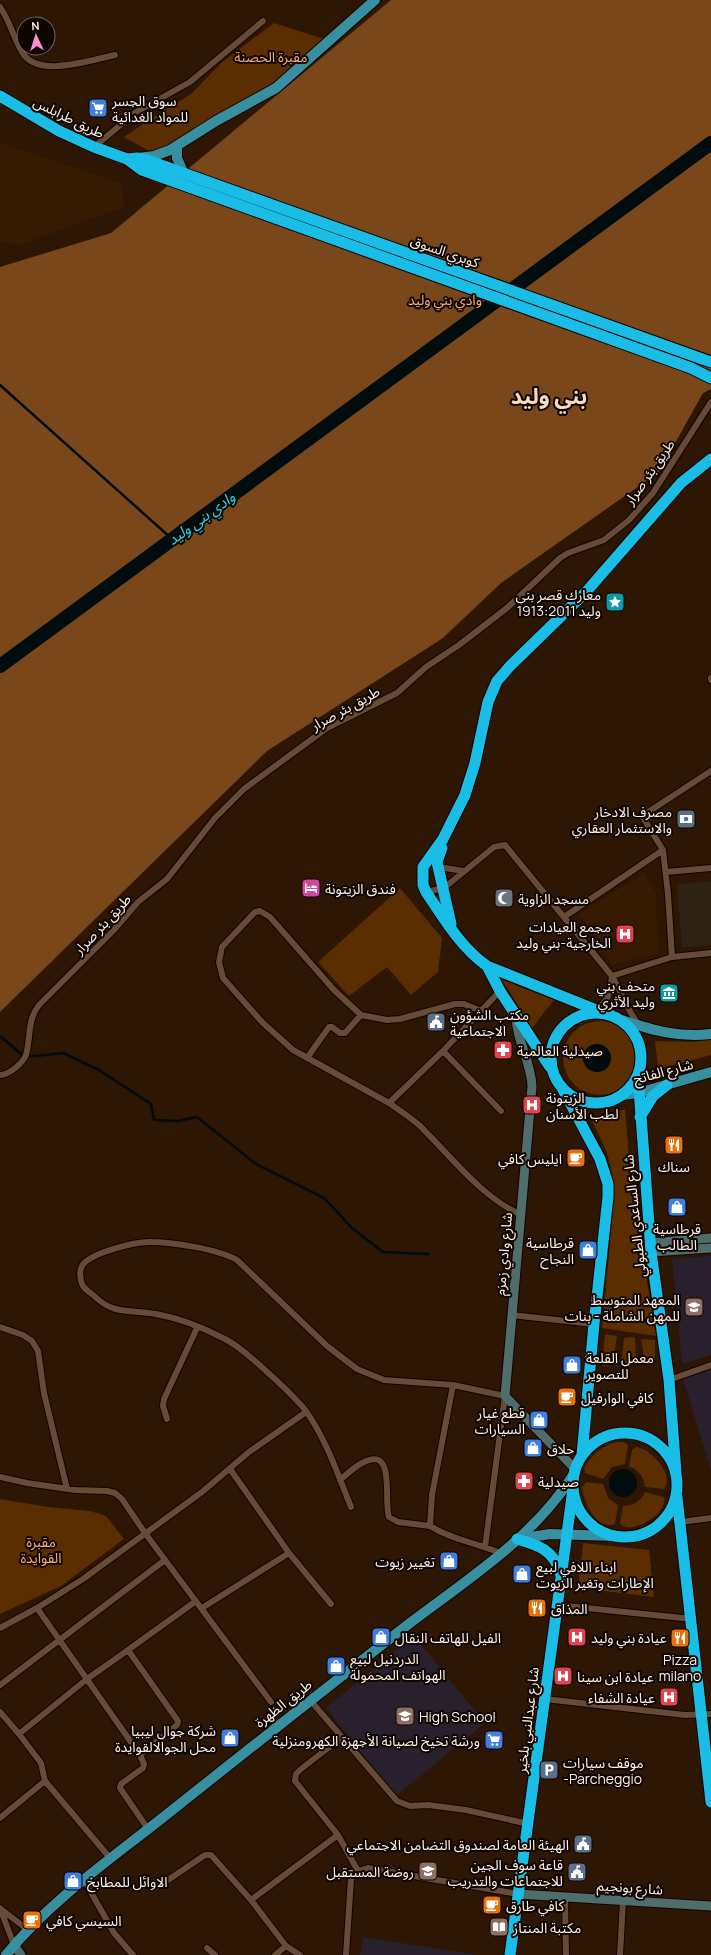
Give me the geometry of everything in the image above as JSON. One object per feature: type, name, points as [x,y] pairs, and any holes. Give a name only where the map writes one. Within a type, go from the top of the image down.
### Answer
[{"type":"highway","name":"طريق طرابلس","points":[[0,96],[47,124],[94,147],[132,158],[138,168],[183,179]]},
{"type":"highway","name":"كوبري السوق","points":[[183,179],[711,362]]},
{"type":"highway","name":"كوبري السوق","points":[[183,179],[691,368],[711,378]]},
{"type":"highway","points":[[561,1086],[574,1098],[587,1102],[600,1103],[613,1100],[622,1095],[630,1087],[638,1075],[641,1061],[640,1046],[634,1033],[621,1020],[487,966],[475,958],[455,934],[426,892],[422,880],[425,864],[443,840],[467,789],[488,702],[498,681],[510,666],[586,592],[681,483],[711,459]]},
{"type":"highway","points":[[443,840],[442,850],[437,862],[444,888],[448,916],[455,934]]},
{"type":"highway","points":[[487,966],[500,991],[540,1050],[561,1086],[600,1159],[608,1184],[608,1197],[582,1455],[575,1470],[573,1489],[580,1510],[586,1519],[595,1527],[615,1536],[637,1535],[656,1526],[671,1510],[675,1500],[676,1473],[673,1463],[660,1446],[652,1440],[631,1433],[610,1435],[600,1439],[582,1455]]},
{"type":"highway","points":[[553,1073],[550,1060],[551,1048],[558,1032],[564,1025],[578,1016],[604,1013]]},
{"type":"highway","name":"شارع الساعدي الطبولي","points":[[638,1075],[638,1092],[651,1248],[669,1380],[676,1473]]},
{"type":"highway","points":[[640,1118],[644,1108],[653,1096],[667,1085]]},
{"type":"highway","name":"شارع عبدالنبي بلخير","points":[[510,1955],[573,1489]]},
{"type":"highway","points":[[676,1491],[692,1619],[706,1714],[711,1802]]},
{"type":"highway","points":[[517,1539],[544,1548],[553,1557],[561,1575]]},
{"type":"main road","points":[[132,158],[162,153],[178,146],[216,121],[276,88],[375,0]]},
{"type":"main road","points":[[178,146],[176,158],[183,179]]},
{"type":"main road","name":"شارع وادي زمزم","points":[[504,1396],[532,1086],[529,1066],[516,1030],[516,1015]]},
{"type":"main road","name":"شارع الفاتح","points":[[621,1020],[639,1026],[690,1036],[711,1034]]},
{"type":"main road","name":"شارع الفاتح","points":[[622,1095],[667,1085],[711,1072]]},
{"type":"main road","points":[[651,1248],[711,1238]]},
{"type":"main road","points":[[651,1248],[711,1248]]},
{"type":"main road","points":[[504,1396],[575,1470]]},
{"type":"main road","name":"طريق الظهرة","points":[[6,1955],[28,1930],[110,1858],[517,1539],[550,1507],[575,1470]]},
{"type":"main road","points":[[517,1539],[567,1533],[615,1536]]},
{"type":"main road","name":"شارع بونجيم","points":[[518,1894],[711,1906]]},
{"type":"main road","points":[[14,1945],[21,1955]]},
{"type":"street","points":[[0,7],[7,17],[22,52],[28,59],[38,65],[51,67],[115,55]]},
{"type":"street","points":[[94,147],[136,112],[190,82],[263,21]]},
{"type":"street","name":"طريق بئر صرار","points":[[0,1075],[15,1068],[26,1057],[30,1022],[34,1011],[39,1005],[109,935],[138,902],[167,879],[215,818],[244,790],[328,728],[397,694],[426,667],[459,645],[507,608],[560,558],[568,553],[604,540],[615,533],[652,493],[711,402]]},
{"type":"street","points":[[672,957],[663,850],[642,816],[711,771]]},
{"type":"street","points":[[426,892],[444,888],[494,847],[505,845],[612,976],[621,992],[627,1010],[639,1026]]},
{"type":"street","points":[[564,917],[663,850]]},
{"type":"street","points":[[425,864],[464,871]]},
{"type":"street","points":[[666,872],[711,868]]},
{"type":"street","points":[[481,1011],[464,1004],[455,1004],[400,1019],[387,1020],[361,1015],[334,990],[270,917],[260,911],[255,912],[222,947],[219,956],[223,978],[279,1039],[306,1058],[389,1104],[417,1124],[458,1166],[494,1198],[520,1214]]},
{"type":"street","points":[[612,976],[672,957],[711,953]]},
{"type":"street","points":[[590,1008],[600,1006],[607,1000],[612,976]]},
{"type":"street","points":[[389,1104],[443,1051],[500,991]]},
{"type":"street","points":[[306,1058],[329,1027],[332,1027],[340,1033],[345,1033],[361,1015]]},
{"type":"street","points":[[443,1051],[501,1111]]},
{"type":"street","points":[[351,1507],[318,1430],[292,1395],[240,1349],[225,1339],[157,1314],[117,1311],[102,1304],[83,1286],[80,1274],[82,1265],[88,1259],[132,1243],[168,1243],[220,1253],[237,1260],[327,1346],[357,1369],[384,1380],[453,1385],[504,1396],[486,1547]]},
{"type":"street","points":[[512,1314],[594,1324]]},
{"type":"street","points":[[0,1327],[23,1335],[32,1342],[38,1351],[44,1393],[66,1489]]},
{"type":"street","points":[[167,1419],[163,1406],[164,1399],[197,1328]]},
{"type":"street","points":[[669,1380],[711,1365]]},
{"type":"street","points":[[430,1526],[432,1495],[453,1385]]},
{"type":"street","points":[[0,1628],[37,1608],[83,1579],[230,1469],[249,1452],[306,1412]]},
{"type":"street","points":[[340,1480],[362,1463],[372,1460],[382,1462],[386,1470],[389,1517],[398,1522],[430,1526],[452,1538],[486,1547],[500,1553]]},
{"type":"street","points":[[230,1469],[289,1553],[331,1604]]},
{"type":"street","points":[[0,1477],[66,1489],[107,1491],[115,1493],[122,1499],[145,1533],[271,1702]]},
{"type":"street","points":[[681,1522],[711,1518]]},
{"type":"street","points":[[202,1608],[289,1553]]},
{"type":"street","points":[[0,1685],[165,1560]]},
{"type":"street","points":[[19,1734],[87,1679],[196,1601]]},
{"type":"street","points":[[557,1606],[692,1619]]},
{"type":"street","points":[[37,1608],[140,1755],[144,1764],[143,1768],[121,1784],[120,1788],[148,1829]]},
{"type":"street","points":[[128,1650],[178,1721],[177,1725],[140,1755]]},
{"type":"street","points":[[545,1699],[685,1716],[706,1714]]},
{"type":"street","points":[[310,1700],[402,1805],[428,1805],[466,1810],[528,1824]]},
{"type":"street","points":[[0,1712],[41,1763],[45,1781],[110,1858]]},
{"type":"street","points":[[342,1738],[301,1769],[296,1774],[295,1781],[338,1835],[358,1871],[351,1879],[346,1955]]},
{"type":"street","points":[[0,1818],[45,1781]]},
{"type":"street","points":[[251,1900],[338,1835]]},
{"type":"street","points":[[162,1884],[205,1855],[211,1855],[251,1900],[286,1946],[300,1955]]},
{"type":"street","name":"شارع بونجيم","points":[[358,1871],[368,1868],[518,1894]]},
{"type":"street","points":[[84,1880],[114,1933],[133,1955]]},
{"type":"street","points":[[566,1897],[566,1955]]},
{"type":"street","points":[[620,1955],[623,1901]]},
{"type":"street","points":[[0,1908],[28,1930]]},
{"type":"street","points":[[0,1908],[14,1945]]},
{"type":"street","points":[[275,1955],[286,1946]]},
{"type":"street","points":[[207,1948],[215,1955]]},
{"type":"shaded area","points":[[0,143],[122,183],[124,207],[20,245],[0,241]]},
{"type":"shaded area","name":"مجمع العيادات الخارجية-بني وليد","points":[[644,873],[656,892],[658,954],[612,965],[579,914]]},
{"type":"shaded area","points":[[711,881],[711,945],[682,948],[677,884]]},
{"type":"shaded area","points":[[597,1044],[607,1048],[611,1058],[607,1068],[597,1072],[587,1068],[583,1058],[587,1048]]},
{"type":"shaded area","name":"المعهد المتوسط للمهن الشاملة - بنات","points":[[711,1256],[711,1355],[682,1364],[672,1259]]},
{"type":"shaded area","points":[[711,1370],[711,1470],[683,1379]]},
{"type":"shaded area","points":[[623,1469],[633,1473],[637,1483],[633,1493],[623,1497],[613,1493],[609,1483],[613,1473]]},
{"type":"shaded area","name":"High School","points":[[414,1636],[485,1723],[396,1796],[326,1708]]},
{"type":"shaded area","name":"عيادة الشفاء","points":[[663,1689],[676,1691],[675,1704],[661,1702]]},
{"type":"shaded area","points":[[363,1937],[478,1955],[360,1955]]},
{"type":"green space","name":"وادي بني وليد","points":[[391,0],[711,0],[711,389],[703,393],[659,472],[501,583],[443,638],[267,751],[0,1012],[0,267],[111,233]]},
{"type":"green space","name":"مقبرة الحصنة","points":[[274,23],[324,39],[287,77],[173,146],[151,152],[124,137],[191,94],[221,63]]},
{"type":"green space","points":[[400,888],[442,938],[438,972],[411,995],[387,967],[349,996],[318,962]]},
{"type":"green space","points":[[502,980],[554,1000],[532,1028]]},
{"type":"green space","points":[[600,1021],[621,1027],[631,1037],[637,1058],[631,1079],[621,1089],[600,1095],[579,1089],[569,1079],[563,1058],[569,1037],[579,1027]]},
{"type":"green space","points":[[711,1039],[711,1055],[658,1069],[655,1041],[692,1042]]},
{"type":"green space","points":[[625,1109],[632,1190],[656,1336],[602,1328],[612,1222],[613,1177],[607,1153],[590,1116],[607,1115]]},
{"type":"green space","points":[[605,1334],[617,1336],[613,1365],[602,1366]]},
{"type":"green space","points":[[635,1337],[636,1364],[621,1366],[624,1338]]},
{"type":"green space","points":[[641,1339],[655,1340],[655,1363],[645,1364]]},
{"type":"green space","points":[[617,1442],[624,1442],[628,1445],[625,1464],[612,1467],[603,1479],[585,1473],[584,1467],[590,1458],[607,1445]]},
{"type":"green space","points":[[636,1447],[648,1452],[660,1463],[664,1470],[667,1483],[664,1489],[645,1487],[640,1474],[629,1466],[632,1450]]},
{"type":"green space","points":[[586,1482],[603,1484],[608,1498],[618,1505],[615,1524],[608,1525],[602,1523],[592,1514],[583,1494],[582,1488]]},
{"type":"green space","points":[[645,1492],[664,1497],[664,1504],[660,1511],[654,1517],[638,1526],[624,1527],[620,1523],[623,1506],[636,1502]]},
{"type":"green space","name":"مقبرة القوايدة","points":[[0,1499],[48,1507],[90,1511],[106,1516],[124,1539],[61,1586],[0,1614]]},
{"type":"green space","points":[[583,1543],[649,1550],[654,1597],[578,1588]]},
{"type":"waterway","name":"وادي بني وليد","points":[[0,666],[711,143]]},
{"type":"waterway","points":[[0,385],[172,539]]},
{"type":"waterway","points":[[0,1036],[25,1057],[63,1053],[99,1070],[151,1104],[154,1120],[178,1121],[197,1117],[256,1164],[324,1198],[352,1228],[383,1252],[428,1254]]},
{"type":"place","name":"سوق الجسر للمواد الغدائية","points":[[98,108]]},
{"type":"place","name":"معارك قصر بني وليد 1913:2011","points":[[615,602]]},
{"type":"place","name":"مصرف الادخار والاستثمار العقاري","points":[[686,819]]},
{"type":"place","name":"فندق الزيتونة","points":[[311,888]]},
{"type":"place","name":"مسجد الزاوية","points":[[504,898]]},
{"type":"place","name":"مجمع العيادات الخارجية-بني وليد","points":[[625,934]]},
{"type":"place","name":"متحف بني وليد الأثري","points":[[669,993]]},
{"type":"place","name":"مكتب الشؤون الاجتماعية","points":[[436,1022]]},
{"type":"place","name":"صيدلية العالمية","points":[[503,1050]]},
{"type":"place","name":"الزيتونة لطب الأسنان","points":[[532,1105]]},
{"type":"place","name":"سناك","points":[[674,1145]]},
{"type":"place","name":"ايليس كافي","points":[[576,1158]]},
{"type":"place","name":"قرطاسية الطالب","points":[[677,1207]]},
{"type":"place","name":"قرطاسية النجاح","points":[[588,1250]]},
{"type":"place","name":"المعهد المتوسط للمهن الشاملة - بنات","points":[[694,1307]]},
{"type":"place","name":"معمل القلعة للتصوير","points":[[572,1365]]},
{"type":"place","name":"كافي الوارفيل","points":[[567,1397]]},
{"type":"place","name":"قطع غيار السيارات","points":[[539,1420]]},
{"type":"place","name":"حلاق","points":[[533,1448]]},
{"type":"place","name":"صيدلية","points":[[524,1481]]},
{"type":"place","name":"تغيير زيوت","points":[[449,1561]]},
{"type":"place","name":"ابناء اللافي لبيع الإطارات وتغير الزيوت","points":[[522,1574]]},
{"type":"place","name":"المذاق","points":[[537,1608]]},
{"type":"place","name":"الفيل للهاتف النقال","points":[[381,1637]]},
{"type":"place","name":"عيادة بني وليد","points":[[577,1637]]},
{"type":"place","name":"Pizza milano","points":[[680,1638]]},
{"type":"place","name":"الدردنيل لبيع الهواتف المحمولة","points":[[336,1666]]},
{"type":"place","name":"عيادة ابن سينا","points":[[563,1676]]},
{"type":"place","name":"عيادة الشفاء","points":[[669,1697]]},
{"type":"place","name":"High School","points":[[405,1716]]},
{"type":"place","name":"شركة جوال ليبيا محل الجوالالقوايدة","points":[[230,1738]]},
{"type":"place","name":"ورشة تخيخ لصيانة الأجهزة الكهرومنزلية","points":[[494,1740]]},
{"type":"place","name":"موقف سيارات -Parcheggio","points":[[549,1770]]},
{"type":"place","name":"الهيئة العامة لصندوق التضامن الاجتماعي","points":[[583,1844]]},
{"type":"place","name":"روضة المستقبل","points":[[428,1871]]},
{"type":"place","name":"قاعة سوف الجين للاجتماعات والتدريب","points":[[577,1872]]},
{"type":"place","name":"الاوائل للمطابخ","points":[[73,1881]]},
{"type":"place","name":"كافي طارق","points":[[492,1905]]},
{"type":"place","name":"السيسي كافي","points":[[32,1920]]},
{"type":"place","name":"مكتبة المنتاز","points":[[499,1927]]},
{"type":"district","name":"بني وليد","points":[[549,396]]}]
